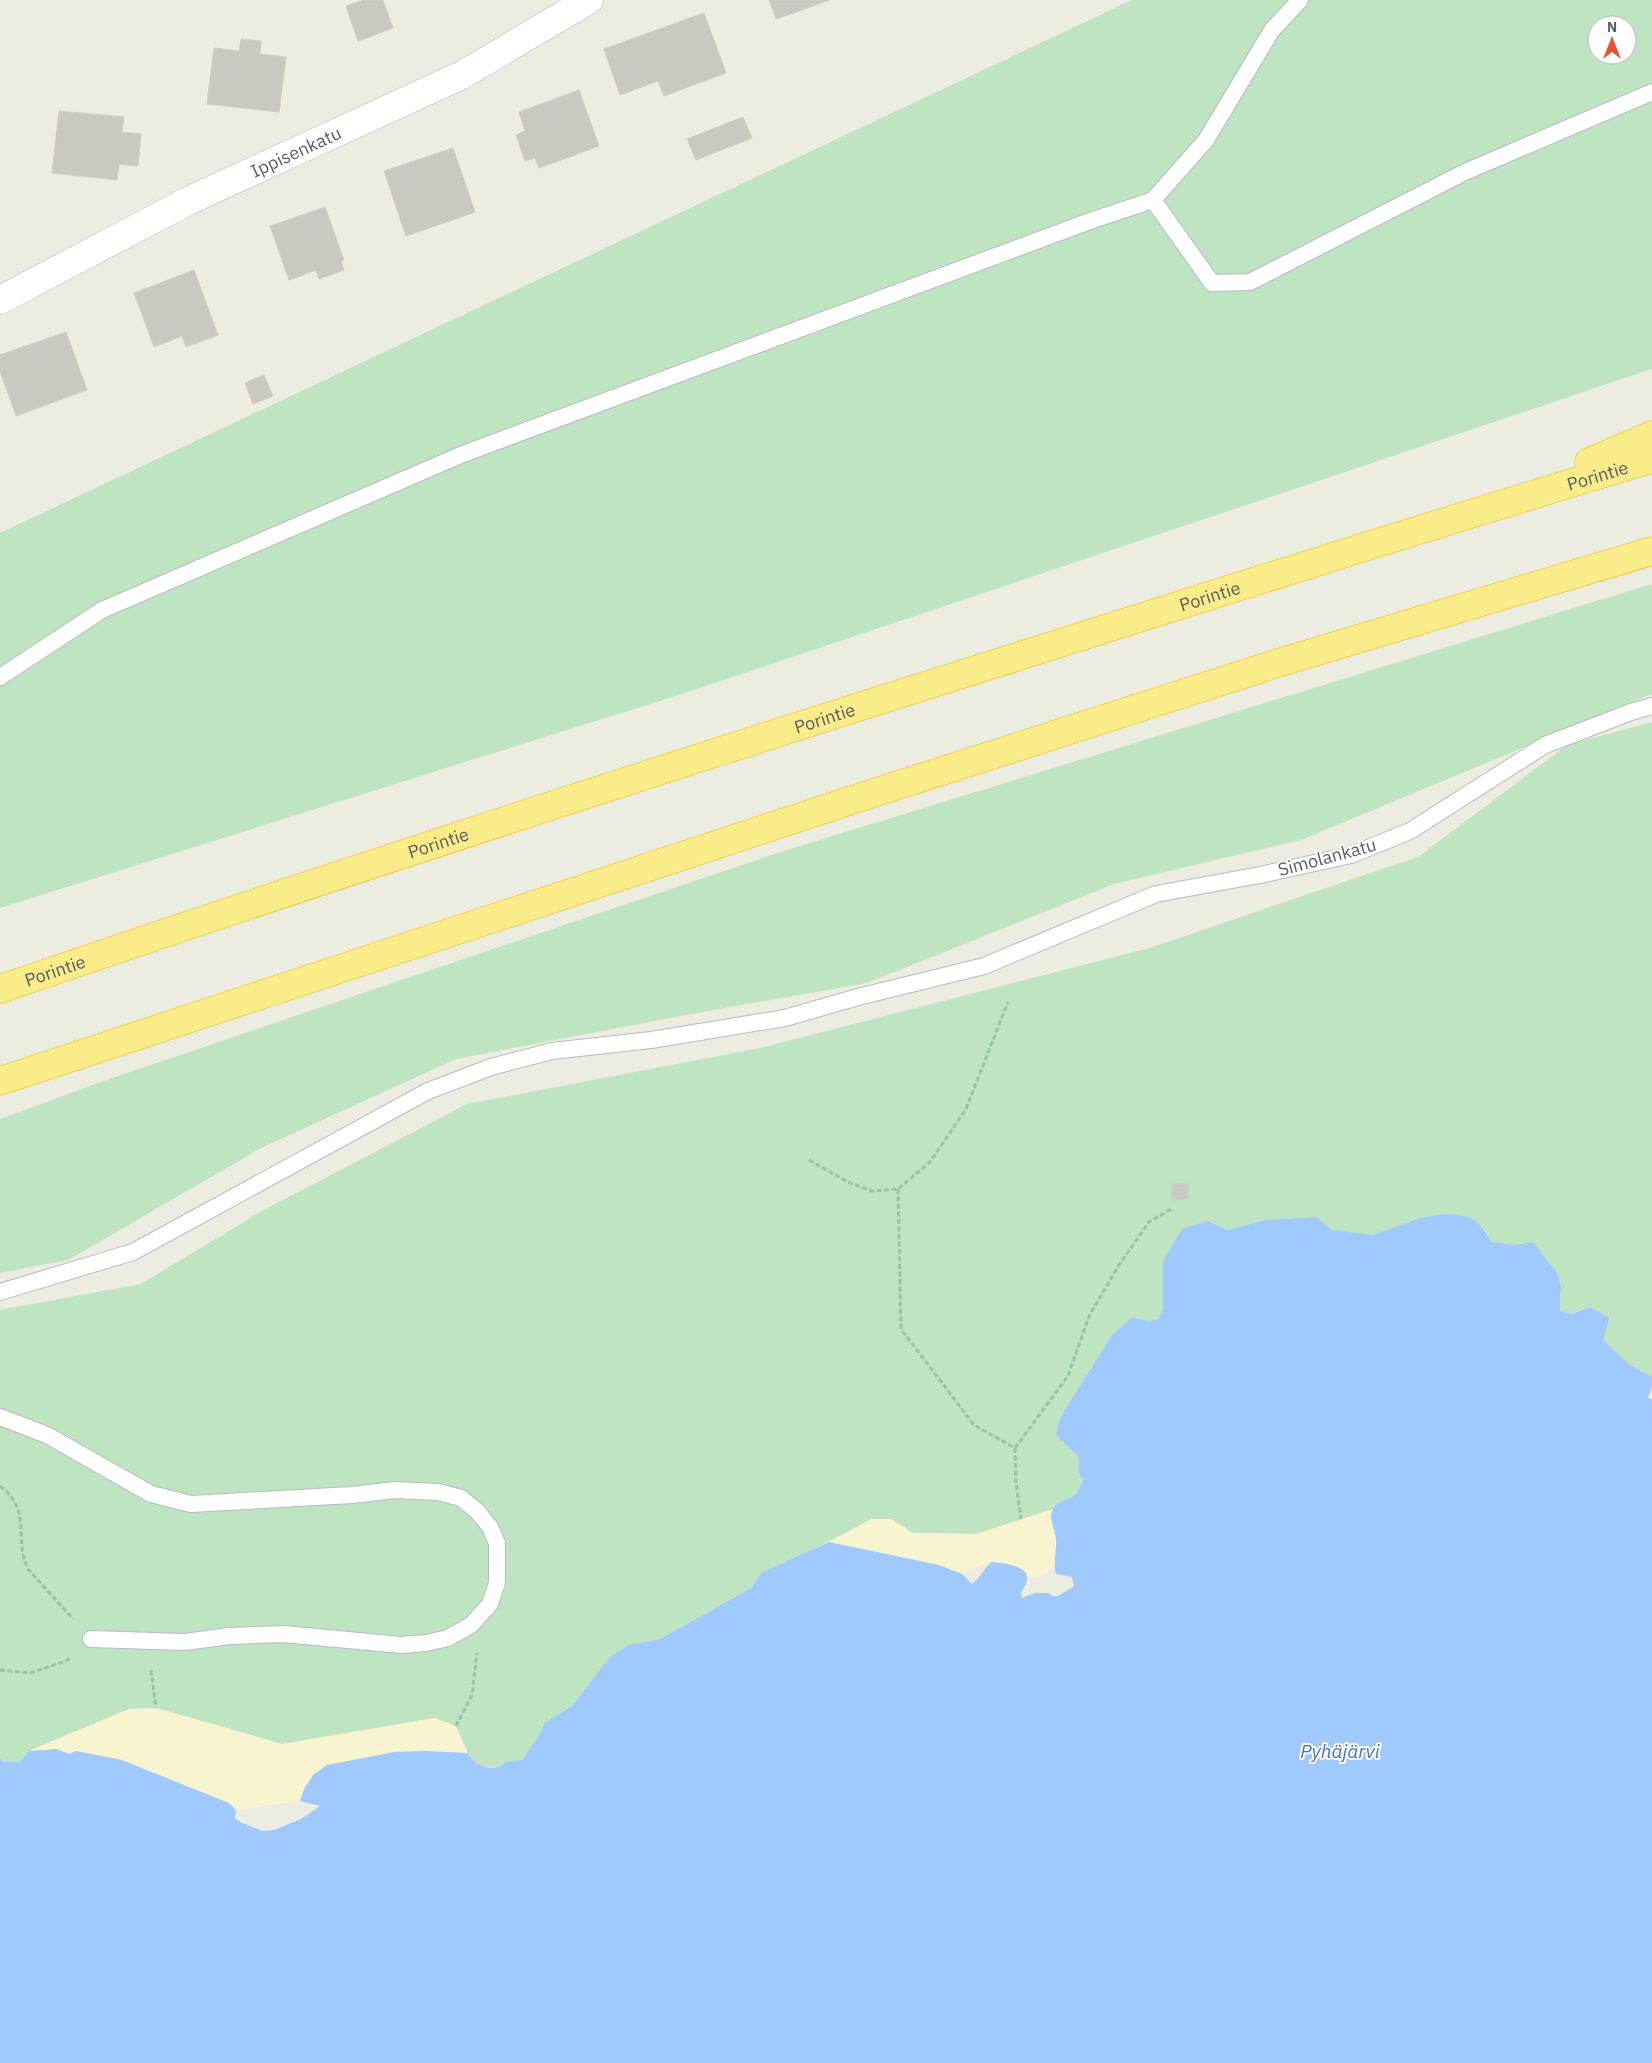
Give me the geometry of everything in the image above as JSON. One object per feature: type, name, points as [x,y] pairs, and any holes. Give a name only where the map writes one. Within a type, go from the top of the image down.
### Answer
[{"type":"highway","points":[[1477,511],[1652,435]]},
{"type":"highway","name":"Porintie","points":[[0,989],[218,914],[789,729],[1477,511],[1652,459]]},
{"type":"highway","points":[[0,1081],[852,800],[1278,663],[1652,551]]},
{"type":"street","name":"Ippisenkatu","points":[[0,300],[190,200],[462,75],[589,0]]},
{"type":"lane","points":[[0,677],[102,610],[463,454],[1090,221],[1153,200],[1206,140],[1272,30],[1300,0]]},
{"type":"lane","points":[[1153,200],[1212,283],[1250,282],[1465,172],[1652,92]]},
{"type":"lane","name":"Simolankatu","points":[[0,1292],[133,1252],[428,1091],[491,1067],[552,1051],[651,1040],[785,1018],[858,997],[984,966],[1156,894],[1260,875],[1351,854],[1410,831],[1545,745],[1631,712],[1652,706]]},
{"type":"lane","points":[[0,1417],[47,1435],[151,1494],[192,1504],[325,1497],[395,1490],[438,1492],[461,1498],[477,1511],[490,1527],[497,1543],[497,1583],[490,1604],[471,1625],[448,1638],[426,1643],[401,1645],[284,1634],[228,1636],[184,1642],[91,1639]]},
{"type":"path","points":[[809,1160],[848,1182],[872,1191],[898,1189],[930,1162],[966,1109],[1008,1002]]},
{"type":"path","points":[[898,1189],[901,1329],[974,1425],[1015,1448]]},
{"type":"path","points":[[1021,1519],[1016,1483],[1015,1448],[1068,1376],[1088,1316],[1119,1265],[1149,1222],[1173,1208]]},
{"type":"path","points":[[0,1486],[12,1496],[20,1510],[23,1559],[28,1569],[91,1639],[66,1661],[30,1673],[0,1670]]},
{"type":"path","points":[[456,1726],[472,1695],[480,1615]]},
{"type":"path","points":[[141,1640],[153,1676],[156,1708]]},
{"type":"green space","points":[[1132,0],[1652,0],[1652,369],[682,694],[0,908],[0,533]]},
{"type":"green space","points":[[1652,584],[1652,694],[1301,840],[1114,884],[867,983],[456,1059],[261,1148],[68,1260],[0,1273],[0,1119],[112,1078],[774,854]]},
{"type":"green space","points":[[1652,722],[1652,1377],[1629,1364],[1603,1340],[1590,1307],[1572,1314],[1560,1311],[1561,1286],[1515,1245],[1492,1242],[1485,1230],[1396,1229],[1373,1235],[1332,1230],[1315,1217],[1265,1220],[1227,1230],[1208,1221],[1163,1261],[1163,1311],[1158,1319],[1149,1321],[1132,1317],[1113,1334],[1091,1372],[1063,1442],[1078,1456],[1079,1473],[1083,1480],[1074,1496],[1053,1509],[976,1534],[913,1533],[891,1519],[872,1519],[796,1558],[761,1573],[751,1588],[660,1639],[629,1645],[611,1657],[573,1705],[545,1723],[522,1760],[506,1763],[498,1767],[475,1764],[470,1759],[468,1753],[435,1718],[282,1744],[156,1708],[129,1709],[29,1751],[20,1762],[2,1762],[0,1758],[0,1310],[141,1284],[260,1212],[467,1104],[760,1048],[1149,948],[1418,857],[1567,745]]},
{"type":"sand","points":[[1053,1509],[1051,1518],[1056,1539],[1054,1566],[1042,1576],[1029,1578],[1013,1565],[1002,1562],[984,1564],[962,1574],[939,1565],[829,1542],[872,1519],[891,1519],[913,1533],[976,1534]]},
{"type":"sand","points":[[156,1708],[282,1744],[435,1718],[456,1726],[468,1753],[394,1752],[314,1774],[305,1787],[300,1801],[236,1810],[229,1803],[57,1749],[29,1751],[129,1709]]},
{"type":"water","name":"Pyhäjärvi","points":[[1442,1214],[1472,1219],[1482,1227],[1492,1242],[1515,1245],[1533,1242],[1557,1273],[1561,1286],[1560,1311],[1572,1314],[1590,1307],[1609,1318],[1603,1340],[1629,1364],[1652,1377],[1652,1387],[1648,1398],[1652,1399],[1652,2063],[0,2063],[0,1758],[3,1762],[20,1762],[29,1751],[57,1749],[69,1754],[76,1751],[122,1760],[229,1803],[236,1810],[235,1818],[240,1822],[263,1831],[274,1830],[301,1819],[320,1806],[300,1801],[305,1787],[314,1774],[327,1765],[394,1752],[425,1751],[468,1753],[476,1763],[484,1767],[493,1768],[507,1762],[522,1760],[545,1723],[573,1705],[610,1657],[629,1645],[660,1639],[751,1588],[761,1573],[829,1542],[939,1565],[962,1574],[972,1584],[991,1562],[1006,1564],[1020,1568],[1025,1572],[1027,1577],[1026,1584],[1021,1592],[1022,1598],[1035,1593],[1048,1593],[1052,1596],[1058,1596],[1074,1586],[1072,1577],[1056,1574],[1056,1539],[1051,1520],[1052,1512],[1056,1505],[1075,1494],[1083,1480],[1079,1473],[1078,1456],[1056,1435],[1058,1424],[1064,1411],[1113,1334],[1132,1317],[1149,1321],[1158,1319],[1163,1310],[1163,1261],[1182,1229],[1208,1221],[1227,1230],[1265,1220],[1316,1217],[1332,1230],[1373,1235],[1421,1218]]},
{"type":"building","points":[[364,0],[383,0],[393,28],[358,41],[346,6]]},
{"type":"building","points":[[769,0],[830,0],[776,19]]},
{"type":"building","points":[[704,13],[726,73],[664,96],[658,81],[620,95],[604,49]]},
{"type":"building","points":[[241,39],[261,41],[260,54],[286,57],[279,112],[207,104],[214,48],[239,51]]},
{"type":"building","points":[[579,90],[599,146],[539,168],[535,158],[525,161],[516,135],[525,131],[519,112]]},
{"type":"building","points":[[59,111],[124,117],[122,132],[141,134],[138,166],[119,164],[117,180],[52,173]]},
{"type":"building","points":[[743,117],[752,138],[696,160],[687,139]]},
{"type":"building","points":[[453,148],[475,212],[406,236],[384,171]]},
{"type":"building","points":[[325,207],[344,260],[341,262],[344,270],[319,279],[316,270],[289,280],[270,226]]},
{"type":"building","points":[[194,270],[218,335],[186,347],[182,336],[154,347],[134,293]]},
{"type":"building","points":[[66,332],[87,390],[16,416],[0,371],[0,355]]},
{"type":"building","points":[[264,375],[273,396],[253,404],[245,383]]},
{"type":"building","points":[[1172,1184],[1188,1184],[1188,1199],[1172,1200]]}]
